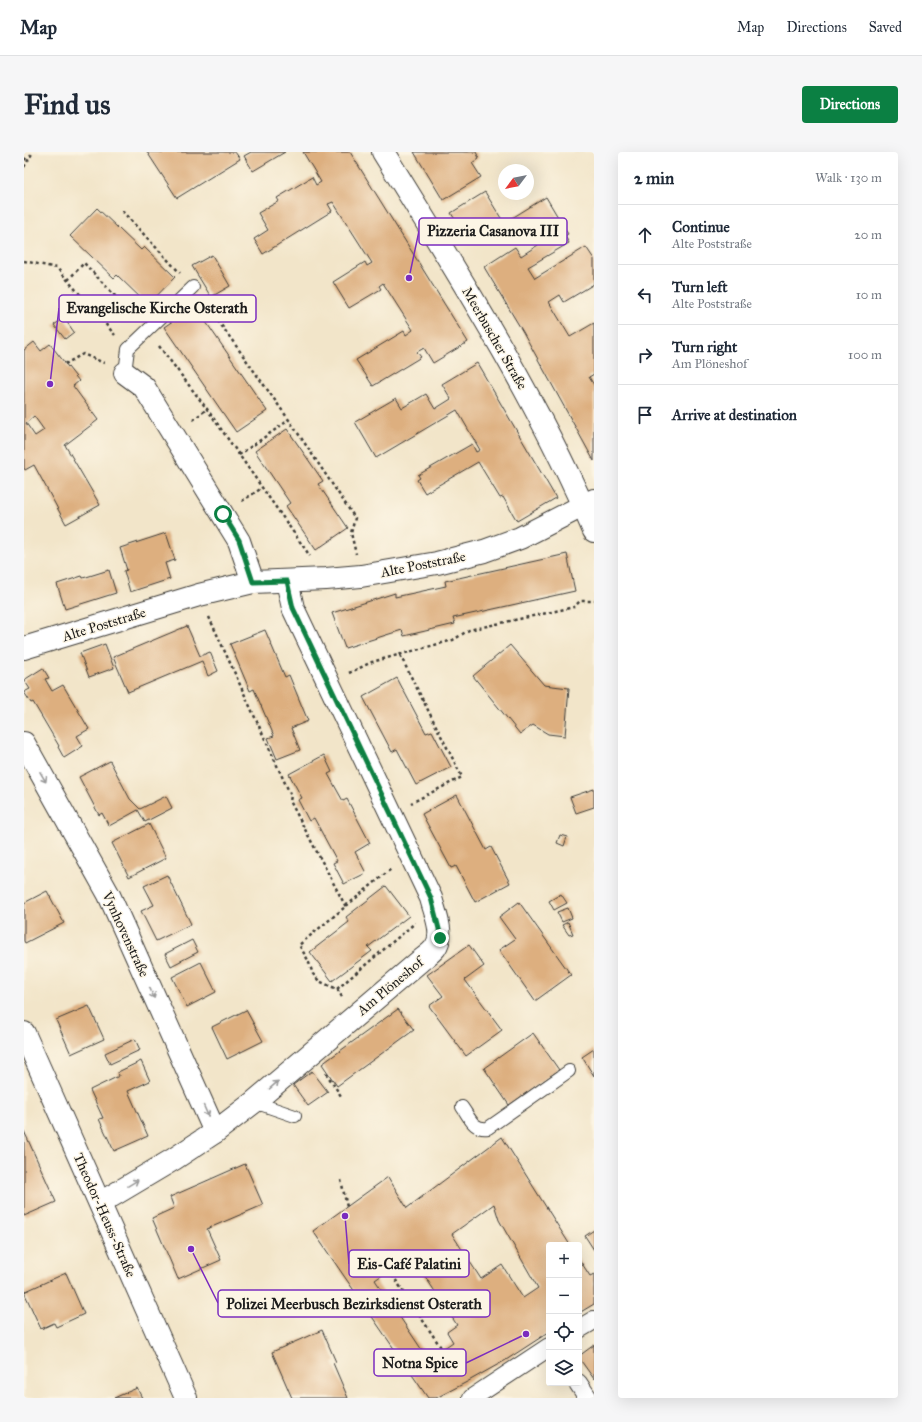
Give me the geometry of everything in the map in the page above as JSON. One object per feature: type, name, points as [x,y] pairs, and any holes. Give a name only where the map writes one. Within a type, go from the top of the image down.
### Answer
[{"type":"street","name":"Meerbuscher Straße","points":[[383,152],[451,262],[540,415],[589,503],[594,531]]},
{"type":"street","points":[[125,372],[144,387],[239,540],[253,582]]},
{"type":"street","name":"Alte Poststraße","points":[[24,648],[199,594],[253,582],[361,576],[437,563],[484,551],[520,538],[589,503]]},
{"type":"street","name":"Am Plöneshof","points":[[100,1203],[174,1159],[215,1132],[254,1102],[435,948],[440,938],[431,898],[293,608],[287,581]]},
{"type":"street","name":"Vynhovenstraße","points":[[24,743],[108,895],[215,1132]]},
{"type":"street","name":"Theodor-Heuss-Straße","points":[[24,1033],[186,1398]]},
{"type":"street","points":[[582,1327],[594,1320]]},
{"type":"street","points":[[472,1398],[546,1349]]},
{"type":"street","points":[[580,1386],[588,1398]]},
{"type":"lane","points":[[125,372],[128,349],[193,287]]},
{"type":"lane","points":[[462,1107],[475,1126],[482,1129],[488,1128],[568,1071]]},
{"type":"lane","points":[[254,1102],[295,1116]]},
{"type":"path","points":[[24,167],[34,152]]},
{"type":"path","points":[[24,158],[28,161]]},
{"type":"path","points":[[122,211],[193,287],[289,420],[355,518],[351,533],[361,576]]},
{"type":"path","points":[[24,261],[57,268],[128,349]]},
{"type":"path","points":[[68,280],[84,263],[147,330],[207,409],[326,579]]},
{"type":"path","points":[[65,364],[83,354],[125,372]]},
{"type":"path","points":[[239,455],[289,420]]},
{"type":"path","points":[[199,594],[291,796],[290,801],[346,907]]},
{"type":"path","points":[[330,684],[372,662],[453,640],[469,630],[574,607],[580,600],[594,601]]},
{"type":"path","points":[[391,814],[462,777],[400,655]]},
{"type":"path","points":[[354,1016],[337,989],[319,981],[313,974],[300,945],[410,854]]},
{"type":"path","points":[[337,989],[434,907]]},
{"type":"path","points":[[341,1180],[347,1207]]},
{"type":"path","points":[[389,1270],[442,1349]]},
{"type":"building","points":[[147,152],[235,152],[240,159],[177,198]]},
{"type":"building","points":[[251,152],[285,152],[253,171],[244,156]]},
{"type":"building","points":[[303,152],[350,152],[468,342],[433,363],[424,348],[417,352],[421,357],[373,386],[356,360],[404,331],[406,335],[413,330],[383,283],[379,286],[381,289],[349,308],[333,282],[365,262],[367,266],[372,263],[333,202],[328,204],[332,211],[263,254],[254,239],[268,230],[258,213],[279,201],[277,198],[312,177],[316,185],[321,182]]},
{"type":"building","points":[[414,152],[476,152],[479,158],[472,163],[481,177],[443,200]]},
{"type":"building","points":[[485,192],[504,223],[546,197],[568,234],[565,236],[569,243],[528,267],[535,278],[586,247],[594,259],[594,284],[564,302],[560,295],[549,302],[570,337],[594,323],[594,374],[589,377],[594,385],[594,461],[523,332],[484,267],[515,247],[521,256],[538,245],[528,228],[507,241],[498,226],[470,244],[451,213]]},
{"type":"building","points":[[97,208],[141,250],[144,247],[175,277],[148,305],[117,275],[114,278],[70,236]]},
{"type":"building","points":[[212,255],[230,286],[211,297],[192,266]]},
{"type":"building","points":[[195,306],[267,411],[236,432],[164,327]]},
{"type":"building","points":[[64,318],[74,332],[65,339],[54,325]]},
{"type":"building","points":[[34,342],[41,351],[50,344],[79,381],[73,386],[98,420],[65,445],[100,505],[66,524],[34,465],[25,470],[24,468],[24,350]],"holes":[[[34,416],[44,430],[35,436],[26,423]]]},
{"type":"building","points":[[477,363],[556,498],[517,521],[503,497],[500,498],[478,462],[425,493],[417,480],[420,478],[418,475],[472,444],[476,452],[480,450],[457,410],[376,458],[355,422],[396,398],[402,408],[426,394],[435,409],[451,399],[442,384]]},
{"type":"building","points":[[287,429],[323,481],[318,484],[348,528],[316,550],[286,506],[290,503],[255,451]]},
{"type":"building","points":[[166,533],[175,560],[165,563],[170,579],[130,592],[124,571],[127,570],[120,548]]},
{"type":"building","points":[[567,554],[575,591],[453,618],[455,624],[404,636],[402,630],[345,648],[332,613],[395,593],[395,597],[446,586],[445,581]]},
{"type":"building","points":[[109,570],[116,593],[65,609],[57,584],[82,576],[83,578]]},
{"type":"building","points":[[187,626],[200,656],[210,652],[218,671],[208,676],[202,661],[128,692],[113,657]]},
{"type":"building","points":[[265,630],[285,677],[289,675],[308,721],[291,728],[300,750],[277,759],[268,738],[274,736],[254,689],[250,691],[230,644]]},
{"type":"building","points":[[105,644],[114,668],[89,677],[80,653]]},
{"type":"building","points":[[510,645],[544,685],[569,688],[565,736],[548,734],[533,725],[520,734],[473,676]]},
{"type":"building","points":[[43,668],[49,678],[45,679],[52,691],[63,685],[89,729],[77,736],[83,746],[64,758],[58,747],[59,746],[33,702],[31,703],[24,692],[30,689],[24,680]]},
{"type":"building","points":[[397,678],[426,733],[432,731],[451,767],[416,785],[397,749],[392,752],[363,697]]},
{"type":"building","points":[[324,755],[332,772],[328,774],[343,801],[347,799],[370,843],[355,852],[366,873],[344,884],[333,863],[337,861],[314,818],[309,821],[298,800],[302,798],[289,774]]},
{"type":"building","points":[[110,761],[130,799],[140,809],[166,796],[172,808],[145,822],[138,810],[109,826],[102,813],[99,815],[79,777]]},
{"type":"building","points":[[594,789],[594,807],[576,813],[570,797]]},
{"type":"building","points":[[457,795],[486,850],[491,847],[510,883],[475,902],[456,866],[451,868],[422,814]]},
{"type":"building","points":[[149,824],[166,858],[129,877],[112,843]]},
{"type":"building","points":[[560,835],[567,837],[564,846],[557,843]]},
{"type":"building","points":[[167,875],[191,924],[156,941],[141,911],[154,905],[144,886]]},
{"type":"building","points":[[386,886],[409,916],[368,947],[372,951],[332,981],[310,952],[349,922],[346,917]]},
{"type":"building","points":[[47,891],[64,923],[25,943],[24,903]]},
{"type":"building","points":[[561,894],[567,903],[554,910],[549,901]]},
{"type":"building","points":[[519,902],[571,975],[535,1001],[499,950],[515,939],[499,917]]},
{"type":"building","points":[[568,908],[572,918],[562,922],[557,912]]},
{"type":"building","points":[[568,922],[573,934],[569,935],[562,925]]},
{"type":"building","points":[[192,940],[198,952],[171,966],[165,954]]},
{"type":"building","points":[[469,945],[484,966],[465,980],[502,1030],[466,1056],[429,1006],[443,996],[427,975]]},
{"type":"building","points":[[201,962],[216,992],[187,1007],[172,977]]},
{"type":"building","points":[[89,1006],[104,1039],[71,1054],[56,1020]]},
{"type":"building","points":[[398,1009],[414,1030],[337,1086],[322,1064]]},
{"type":"building","points":[[246,1010],[263,1041],[227,1059],[212,1027]]},
{"type":"building","points":[[533,1033],[559,1070],[509,1105],[484,1068]]},
{"type":"building","points":[[135,1039],[140,1050],[110,1064],[105,1053]]},
{"type":"building","points":[[594,1049],[594,1076],[582,1057]]},
{"type":"building","points":[[141,1061],[150,1081],[128,1091],[148,1136],[114,1151],[99,1119],[103,1118],[90,1090],[119,1076],[118,1072]]},
{"type":"building","points":[[312,1071],[328,1092],[308,1106],[293,1085]]},
{"type":"building","points":[[24,1131],[56,1202],[24,1216]]},
{"type":"building","points":[[502,1137],[568,1242],[546,1242],[546,1334],[506,1360],[436,1398],[428,1398],[313,1231],[388,1177],[407,1208]],"holes":[[[494,1204],[499,1220],[538,1288],[523,1298],[502,1265],[481,1279],[452,1234]],[[411,1255],[457,1325],[447,1332],[453,1342],[428,1359],[375,1280]]]},
{"type":"building","points":[[245,1164],[263,1205],[207,1229],[221,1260],[178,1279],[152,1218],[174,1208],[170,1197]]},
{"type":"building","points":[[594,1230],[594,1250],[585,1236]]},
{"type":"building","points":[[582,1264],[590,1276],[594,1274],[594,1304],[582,1311]]},
{"type":"building","points":[[66,1273],[84,1314],[56,1327],[54,1323],[41,1329],[24,1292]]},
{"type":"building","points":[[322,1330],[336,1362],[333,1363],[348,1398],[292,1398],[272,1352]]},
{"type":"building","points":[[594,1345],[594,1379],[582,1362],[582,1354]]},
{"type":"building","points":[[137,1388],[142,1398],[114,1398]]},
{"type":"place","name":"Pizzeria Casanova III","points":[[409,278]]},
{"type":"place","name":"Evangelische Kirche Osterath","points":[[50,384]]},
{"type":"place","name":"Eis-Café Palatini","points":[[345,1216]]},
{"type":"place","name":"Polizei Meerbusch Bezirksdienst Osterath","points":[[191,1249]]},
{"type":"place","name":"Notna Spice","points":[[526,1334]]},
{"type":"route","points":[[223,514],[239,540],[253,582],[287,581],[293,608],[431,898],[440,938]]}]
